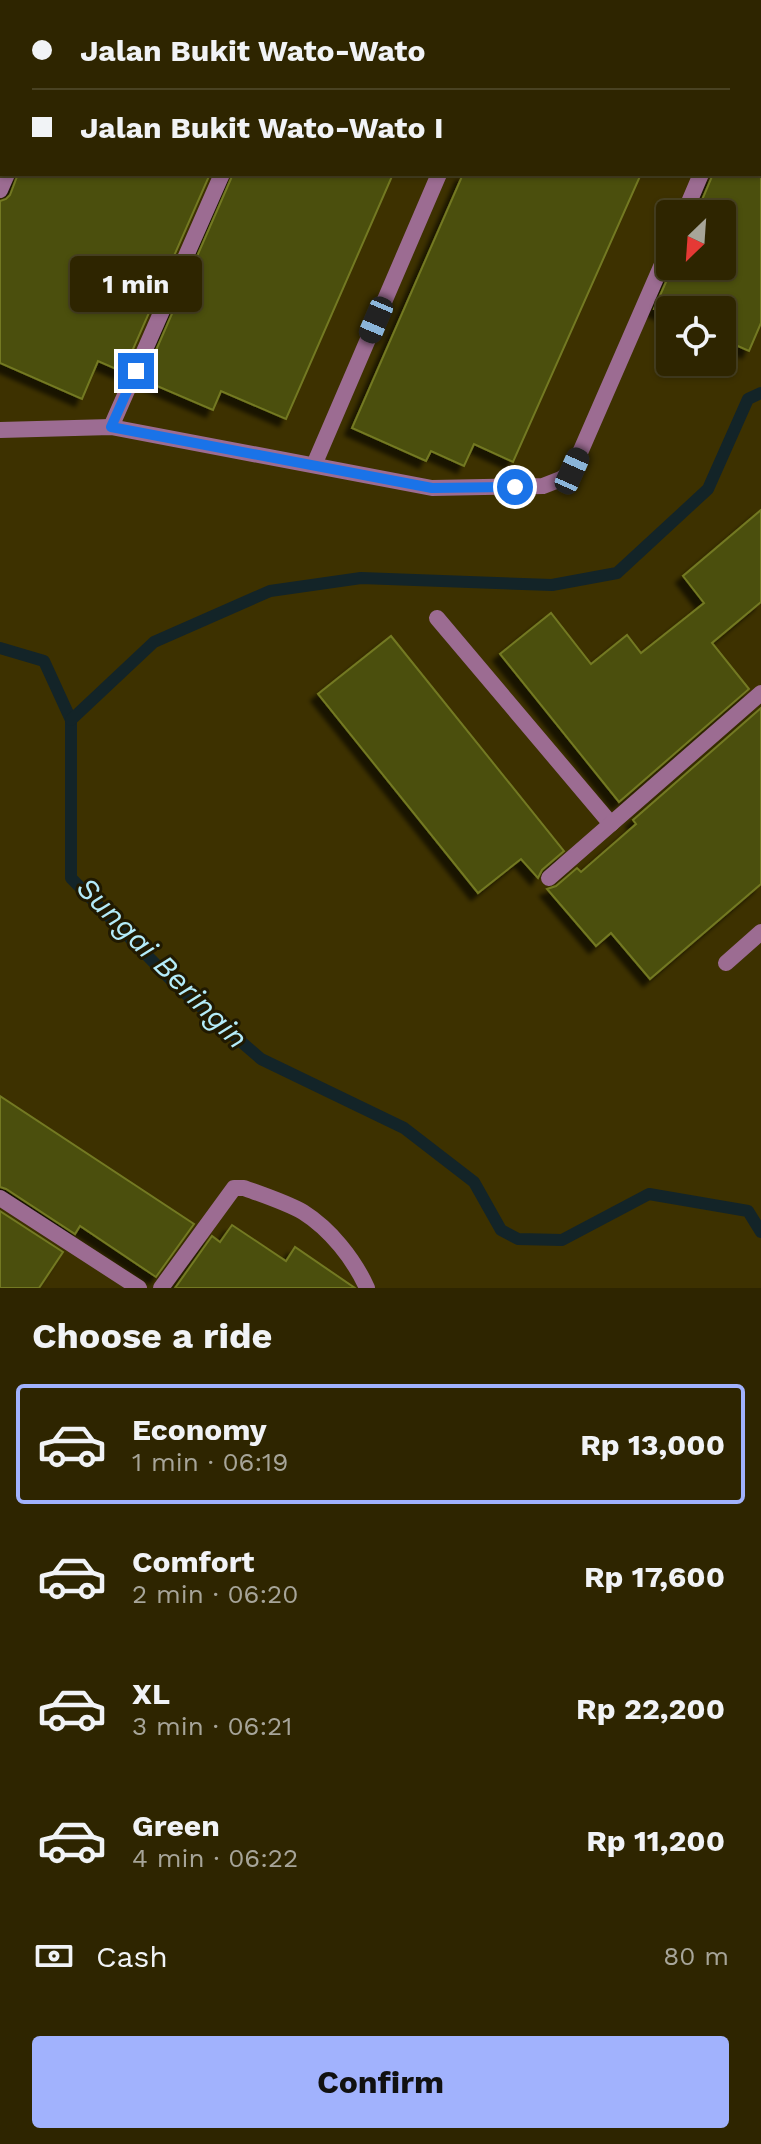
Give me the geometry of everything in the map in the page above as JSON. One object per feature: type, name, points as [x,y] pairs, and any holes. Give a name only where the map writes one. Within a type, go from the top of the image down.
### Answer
[{"type":"street","points":[[111,427],[221,176]]},
{"type":"street","points":[[314,465],[438,176]]},
{"type":"street","points":[[690,200],[700,176]]},
{"type":"street","points":[[0,430],[111,427],[432,488],[543,486],[572,471],[656,278]]},
{"type":"street","points":[[437,618],[611,824]]},
{"type":"street","points":[[549,878],[761,693]]},
{"type":"street","points":[[726,963],[761,932]]},
{"type":"street","points":[[161,1288],[234,1188],[244,1188],[303,1212],[338,1242],[354,1262],[367,1288]]},
{"type":"street","points":[[0,1198],[139,1288]]},
{"type":"building","points":[[17,176],[209,176],[123,372],[98,361],[82,399],[0,363],[0,201],[10,195]]},
{"type":"building","points":[[232,176],[392,176],[286,419],[221,391],[213,410],[143,380]]},
{"type":"building","points":[[462,176],[640,176],[513,462],[474,444],[464,466],[431,451],[426,461],[352,428]]},
{"type":"building","points":[[712,176],[761,176],[761,323],[749,351],[736,345],[736,296],[660,296],[667,280],[736,280],[736,200],[702,200]]},
{"type":"building","points":[[761,510],[761,602],[712,643],[749,689],[619,802],[500,654],[551,613],[591,664],[627,635],[641,653],[704,603],[683,576]]},
{"type":"building","points":[[391,636],[564,851],[542,870],[538,878],[521,859],[478,893],[318,694]]},
{"type":"building","points":[[761,708],[761,884],[650,979],[611,933],[596,946],[547,889],[556,886],[577,868],[581,872],[636,824],[633,820]]},
{"type":"building","points":[[0,1096],[194,1224],[156,1277],[80,1226],[75,1234],[0,1187]]},
{"type":"building","points":[[0,1211],[63,1252],[39,1288],[0,1288]]},
{"type":"building","points":[[232,1225],[286,1261],[295,1247],[355,1288],[175,1288],[212,1236],[220,1242]]},
{"type":"waterway","points":[[71,720],[154,642],[270,591],[361,578],[552,585],[617,573],[708,489],[748,399],[761,393]]},
{"type":"waterway","name":"Sungai Beringin","points":[[0,648],[44,661],[71,720],[71,878],[179,988],[261,1059],[404,1128],[474,1182],[501,1230],[518,1239],[562,1240],[649,1194],[748,1211],[761,1232]]},
{"type":"route","points":[[136,371],[111,427],[432,488],[515,487]]}]
